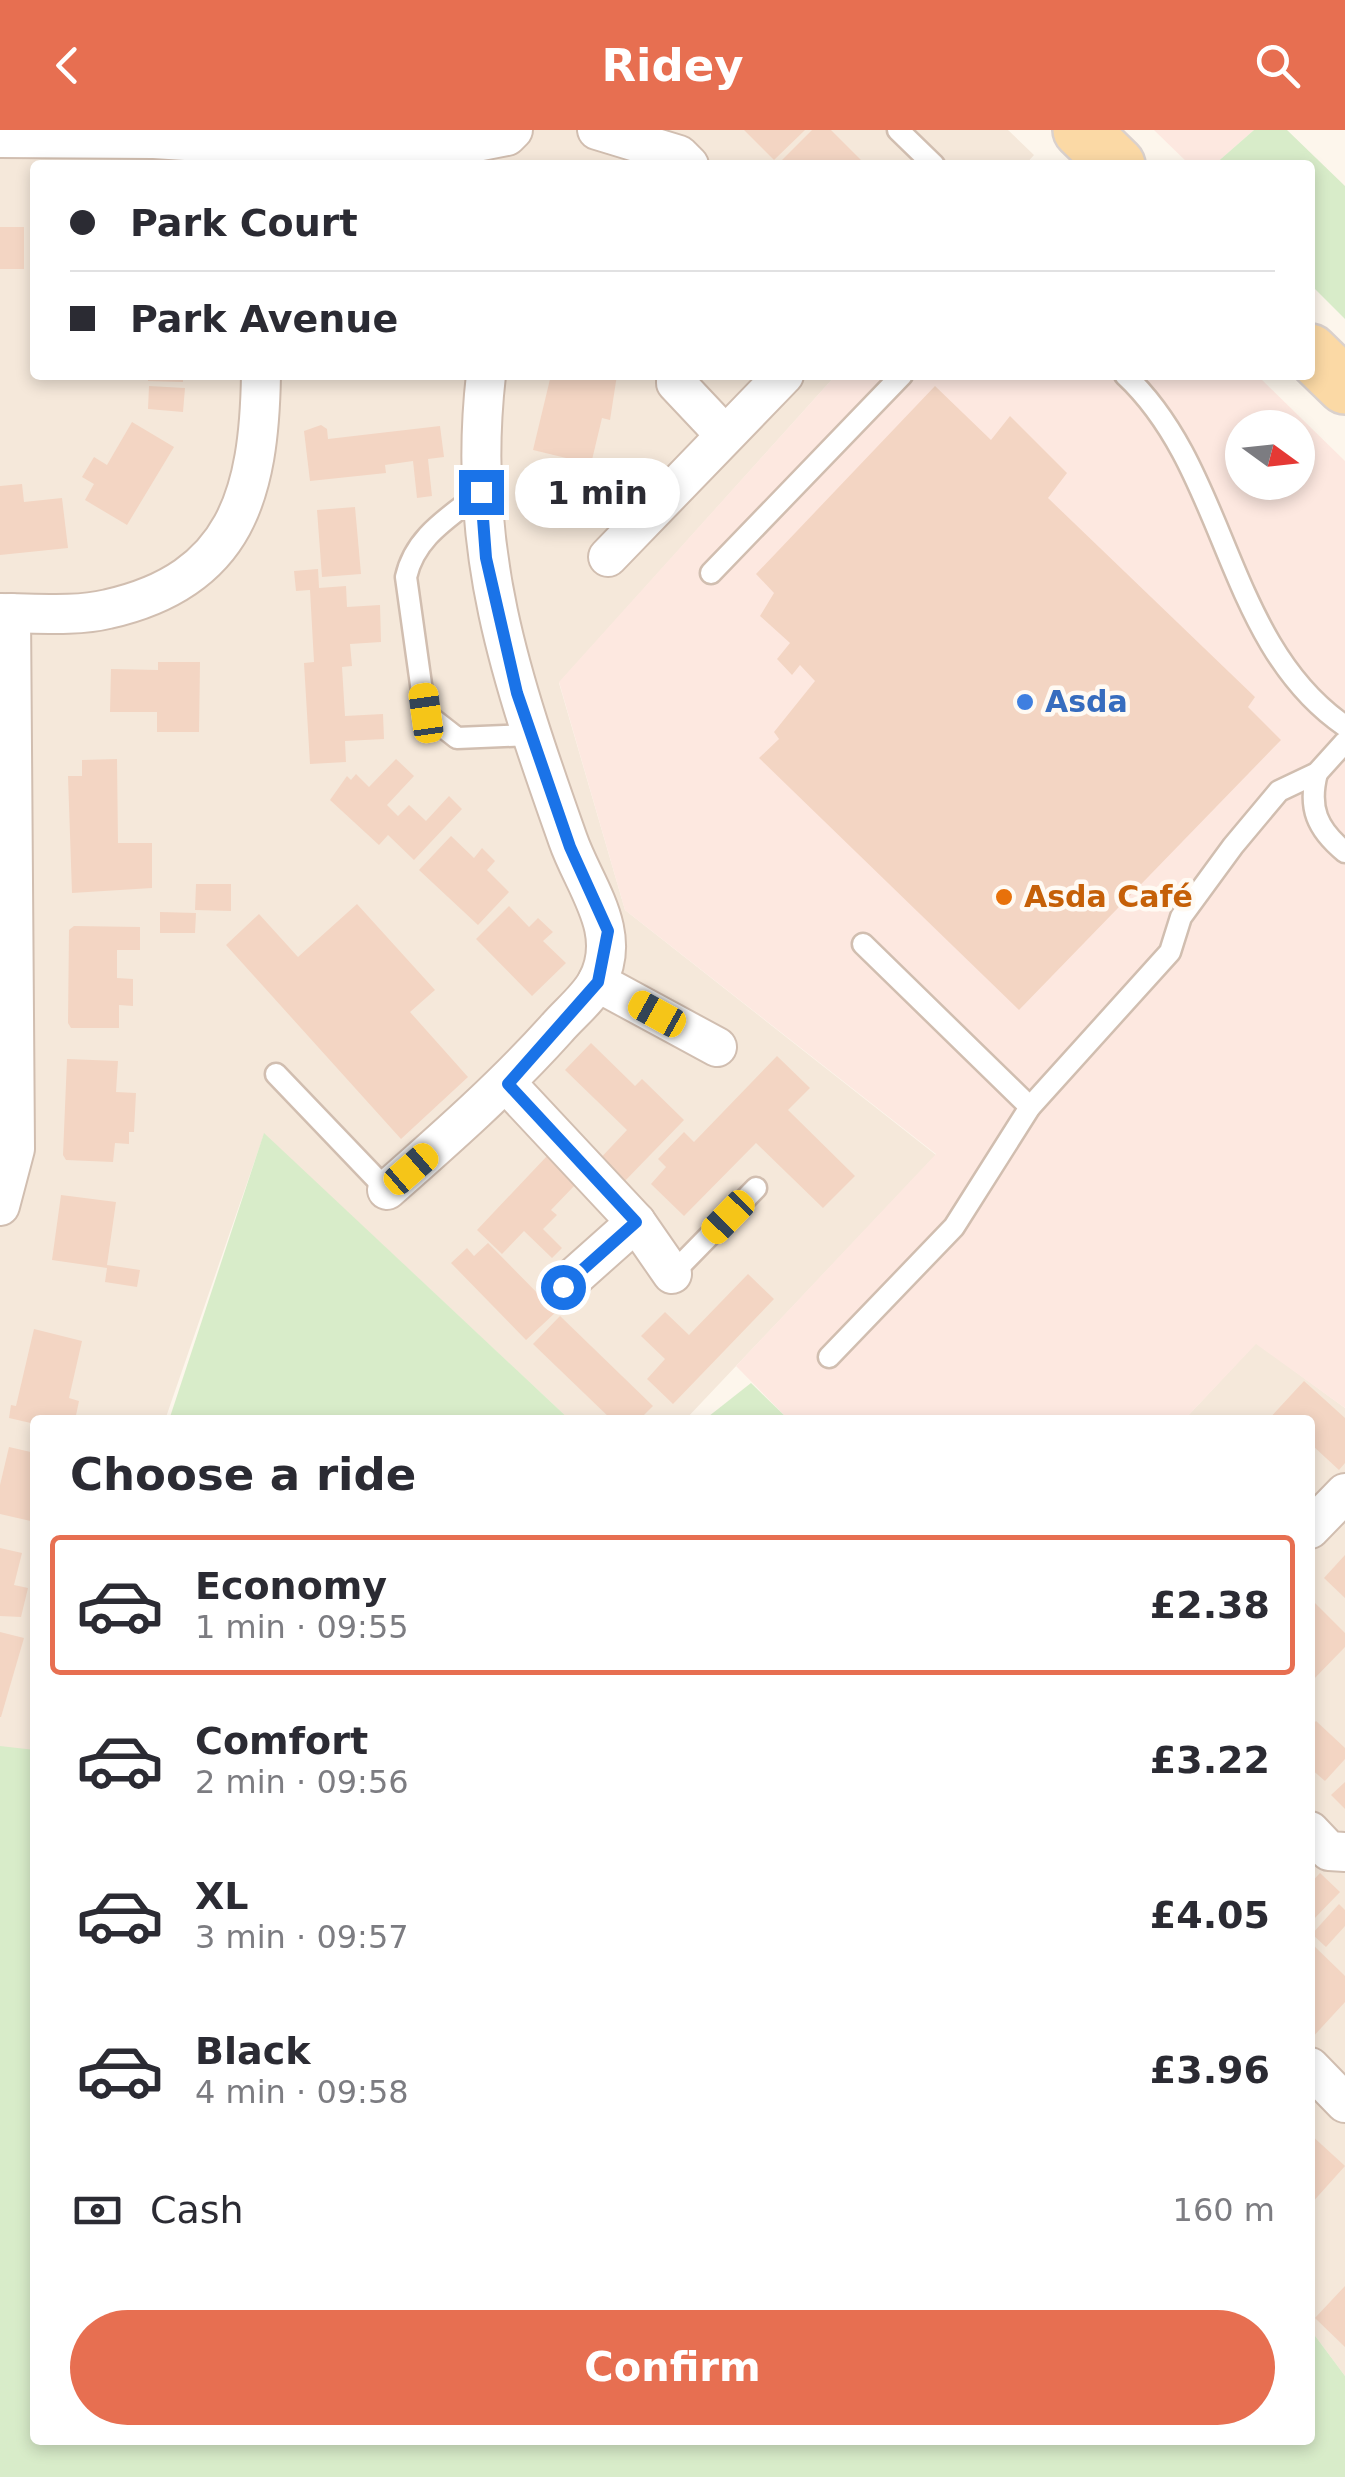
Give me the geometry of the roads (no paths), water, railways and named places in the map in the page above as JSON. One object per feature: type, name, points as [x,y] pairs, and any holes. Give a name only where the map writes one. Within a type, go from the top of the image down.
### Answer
[{"type":"main road","points":[[1082,130],[1113,160]]},
{"type":"main road","points":[[1315,357],[1345,386]]},
{"type":"street","points":[[597,130],[679,154],[684,160]]},
{"type":"street","points":[[0,138],[154,134],[264,155],[476,142],[510,144]]},
{"type":"street","points":[[0,1206],[15,1149],[6,613],[107,610],[161,590],[211,560],[239,518],[260,439],[261,380]]},
{"type":"street","points":[[387,1190],[508,1084],[598,982],[608,931],[570,847],[531,735],[486,558],[478,448],[485,380]]},
{"type":"street","points":[[676,380],[725,436]]},
{"type":"street","points":[[608,557],[779,380]]},
{"type":"street","points":[[598,982],[717,1047]]},
{"type":"street","points":[[508,1084],[636,1222],[672,1274]]},
{"type":"street","points":[[563,1287],[636,1222]]},
{"type":"street","points":[[1315,1518],[1345,1493]]},
{"type":"street","points":[[1315,1836],[1329,1851],[1345,1852]]},
{"type":"street","points":[[1315,2072],[1345,2103]]},
{"type":"lane","points":[[898,130],[929,160]]},
{"type":"lane","points":[[711,574],[897,380]]},
{"type":"lane","points":[[1129,380],[1173,431],[1280,662],[1308,697],[1345,726]]},
{"type":"lane","points":[[481,492],[421,540],[410,560],[406,577],[426,713],[457,738],[531,735]]},
{"type":"lane","points":[[829,1357],[954,1226],[1030,1107],[1170,952],[1181,917],[1279,791],[1317,773],[1345,742]]},
{"type":"lane","points":[[1317,773],[1310,798],[1317,822],[1345,852]]},
{"type":"lane","points":[[863,944],[1030,1107]]},
{"type":"lane","points":[[276,1074],[387,1190]]},
{"type":"lane","points":[[672,1274],[756,1188]]},
{"type":"place","name":"Asda","points":[[1025,702]]},
{"type":"place","name":"Asda Café","points":[[1004,897]]}]
